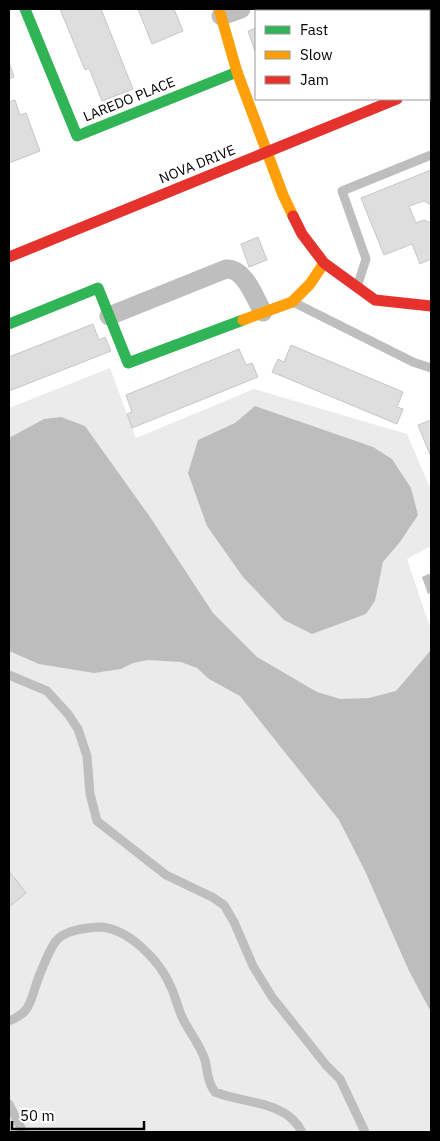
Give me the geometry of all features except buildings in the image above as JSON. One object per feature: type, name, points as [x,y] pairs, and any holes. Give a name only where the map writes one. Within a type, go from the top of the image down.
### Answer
[{"type":"street","name":"LAREDO PLACE","points":[[25,9],[77,136],[237,72]]},
{"type":"street","points":[[241,9],[220,12],[237,72],[283,195],[302,234],[324,263],[375,300],[431,306]]},
{"type":"street","name":"NOVA DRIVE","points":[[9,258],[394,100]]},
{"type":"street","points":[[9,324],[98,288],[128,363],[292,302],[310,284],[324,263]]},
{"type":"street","points":[[109,316],[226,269],[233,268],[243,275],[262,312]]},
{"type":"lane","points":[[357,286],[366,259],[342,191],[431,155]]},
{"type":"lane","points":[[292,302],[413,362],[431,368]]},
{"type":"lane","points":[[9,675],[47,691],[68,714],[78,730],[87,756],[90,794],[97,821],[166,875],[212,897],[224,905],[258,974],[284,1012],[326,1065],[340,1079],[365,1132]]},
{"type":"lane","points":[[9,1021],[26,1011],[38,979],[56,941],[69,932],[88,928],[100,927],[119,932],[131,939],[147,953],[162,971],[171,987],[184,1021],[205,1060],[208,1078],[215,1092],[268,1105],[285,1113],[298,1124],[302,1132]]},
{"type":"lane","points":[[9,1104],[23,1132]]},
{"type":"shaded area","points":[[110,368],[136,438],[254,389],[407,434],[431,490],[431,546],[407,559],[431,627],[431,1132],[9,1132],[9,408]]},
{"type":"shaded area","points":[[255,406],[373,447],[392,459],[411,488],[418,515],[400,542],[383,562],[375,601],[366,614],[312,634],[284,620],[243,577],[207,526],[188,473],[198,440],[235,423]]},
{"type":"shaded area","points":[[61,417],[85,426],[150,517],[213,613],[257,657],[317,692],[340,699],[369,698],[396,691],[431,650],[431,1012],[409,971],[365,871],[339,820],[240,696],[209,679],[197,668],[181,662],[148,660],[133,663],[121,669],[94,673],[39,664],[9,651],[9,438],[44,419]]},
{"type":"shaded area","points":[[431,573],[431,593],[428,594],[422,577]]},
{"type":"traffic: fast","points":[[25,9],[77,136],[237,72]]},
{"type":"traffic: fast","points":[[9,324],[98,288],[128,363],[243,320]]},
{"type":"traffic: slow","points":[[219,9],[237,72],[283,195],[293,216]]},
{"type":"traffic: slow","points":[[243,320],[292,302],[310,284],[324,263]]},
{"type":"traffic: jam","points":[[9,257],[395,100]]},
{"type":"traffic: jam","points":[[293,216],[302,234],[324,263],[375,300],[431,306]]}]
